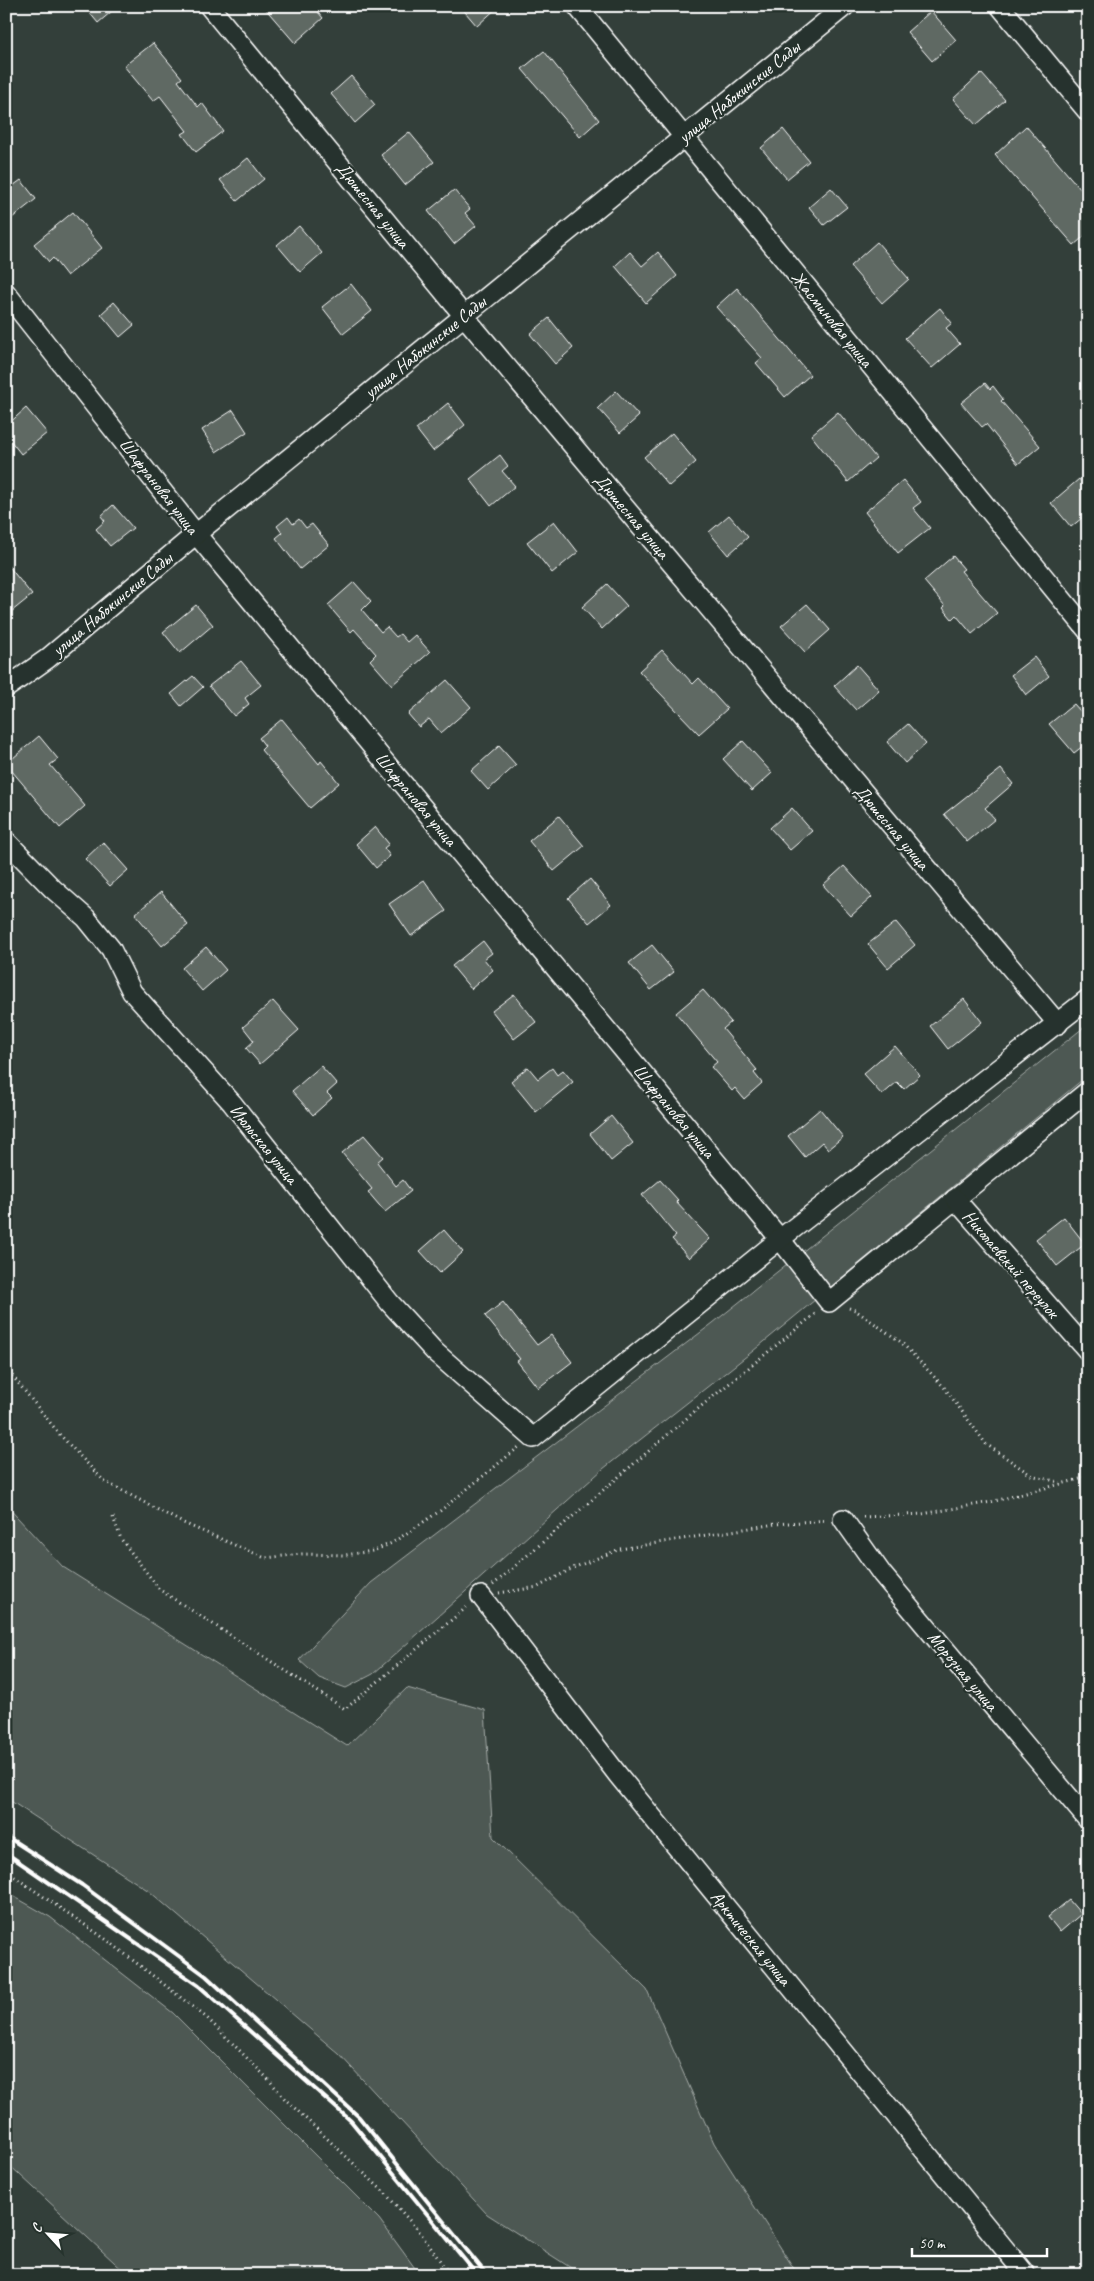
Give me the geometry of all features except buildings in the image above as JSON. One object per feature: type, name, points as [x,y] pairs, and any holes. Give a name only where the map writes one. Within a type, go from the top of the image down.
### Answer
[{"type":"street","name":"Дюшесная улица","points":[[209,6],[464,316],[1058,1024]]},
{"type":"street","name":"Жасминовая улица","points":[[577,6],[1088,631]]},
{"type":"street","name":"улица Набокинские Сады","points":[[6,688],[47,659],[196,534],[845,6]]},
{"type":"street","points":[[1000,6],[1088,112]]},
{"type":"street","name":"Шафрановая улица","points":[[6,292],[196,534],[780,1238],[830,1302]]},
{"type":"street","name":"Июльская улица","points":[[6,841],[53,889],[86,918],[111,949],[132,992],[232,1103],[390,1302],[435,1352],[533,1438]]},
{"type":"street","points":[[533,1438],[780,1238],[1088,999]]},
{"type":"street","name":"Николаевский переулок","points":[[830,1302],[1088,1091]]},
{"type":"street","name":"Николаевский переулок","points":[[955,1199],[1088,1351]]},
{"type":"street","name":"Морозная улица","points":[[843,1519],[882,1574],[1088,1820]]},
{"type":"street","name":"Арктическая улица","points":[[481,1596],[618,1775],[1026,2275]]},
{"type":"path","points":[[112,1516],[121,1539],[160,1590],[345,1709],[481,1596],[694,1412],[830,1302],[855,1310],[901,1342],[944,1387],[986,1444],[1031,1475],[1059,1482]]},
{"type":"path","points":[[6,1368],[61,1436],[104,1481],[181,1522],[265,1558],[302,1554],[345,1555],[373,1551],[392,1543],[440,1511],[533,1438]]},
{"type":"path","points":[[481,1596],[538,1587],[573,1568],[620,1549],[775,1524],[922,1514],[991,1502],[1059,1482],[1088,1477]]},
{"type":"path","points":[[6,1871],[107,1940],[206,2018],[285,2098],[384,2192],[419,2231],[450,2275]]},
{"type":"shaded area","points":[[1088,1024],[1088,1075],[753,1351],[603,1469],[373,1674],[346,1688],[319,1678],[299,1660],[371,1583],[713,1323]]},
{"type":"shaded area","points":[[6,1505],[63,1567],[347,1746],[407,1688],[485,1710],[493,1837],[647,1990],[714,2143],[798,2275],[582,2275],[487,2214],[339,2054],[149,1891],[6,1798]]},
{"type":"shaded area","points":[[6,1892],[50,1917],[173,2013],[379,2219],[420,2275],[128,2275],[6,2162]]},
{"type":"railway","points":[[6,1836],[82,1885],[206,1976],[359,2117],[487,2275]]},
{"type":"railway","points":[[6,1853],[199,1986],[351,2121],[477,2275]]}]
